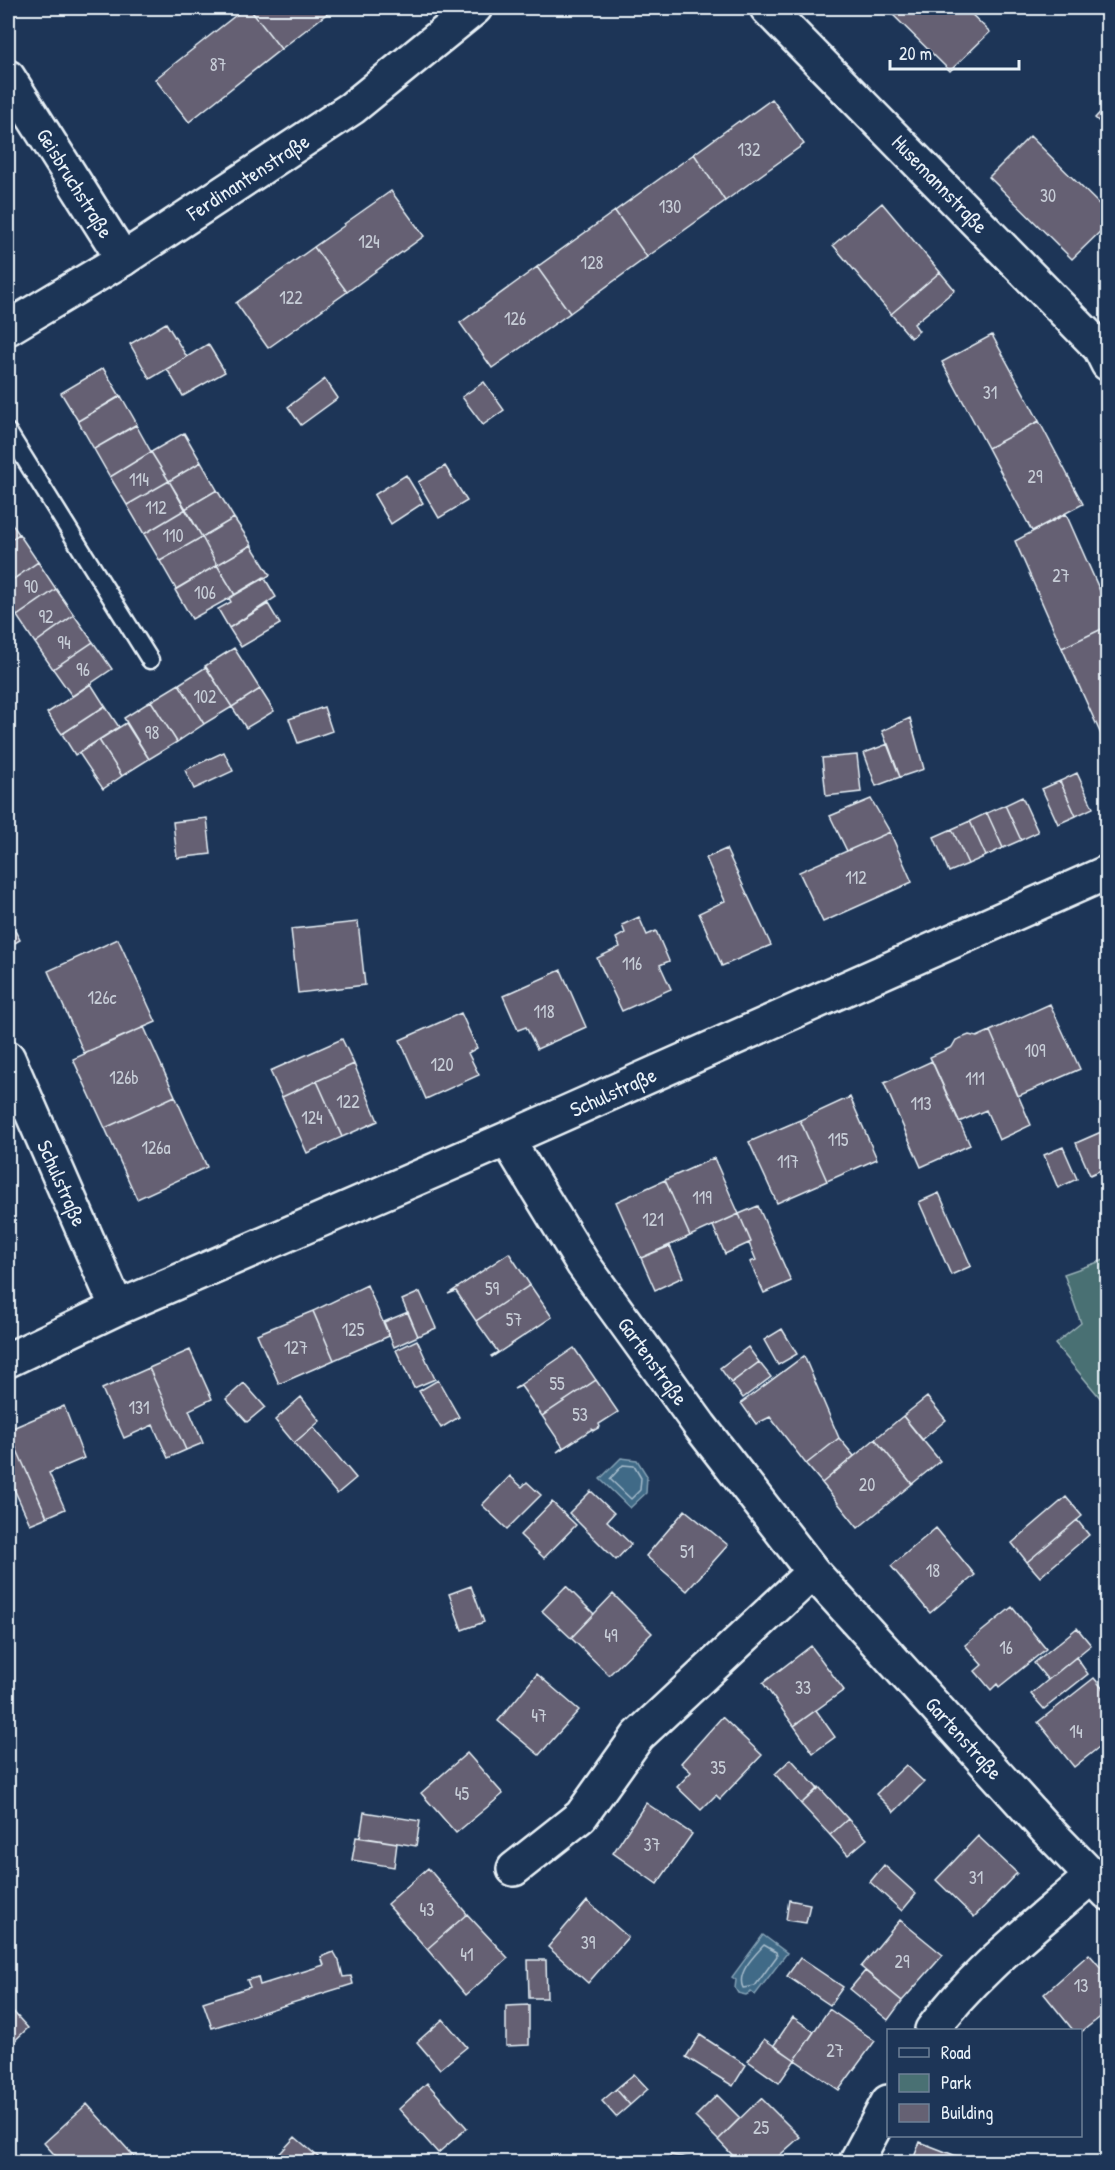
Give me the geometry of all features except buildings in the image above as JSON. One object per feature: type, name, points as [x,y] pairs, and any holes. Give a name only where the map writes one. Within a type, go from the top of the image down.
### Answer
[{"type":"street","name":"Ferdinantenstraße","points":[[8,328],[123,259],[352,108],[475,8]]},
{"type":"street","name":"Husemannstraße","points":[[767,8],[1105,350]]},
{"type":"street","name":"Geisbruchstraße","points":[[8,77],[123,259]]},
{"type":"street","name":"Schulstraße","points":[[8,1360],[117,1308],[507,1139],[1107,872]]},
{"type":"street","name":"Schulstraße","points":[[8,1058],[117,1308]]},
{"type":"street","name":"Gartenstraße","points":[[507,1139],[583,1264],[700,1426],[813,1572],[1099,1885],[977,1977],[950,2005],[933,2029]]},
{"type":"street","points":[[514,1869],[581,1816],[638,1736],[813,1572]]},
{"type":"street","points":[[856,2163],[887,2104]]},
{"type":"lane","points":[[8,432],[150,660]]},
{"type":"green space","points":[[1108,1259],[1107,1406],[1055,1344],[1081,1323],[1064,1274]]},
{"type":"water","points":[[621,1458],[637,1460],[647,1476],[646,1493],[630,1508],[600,1479]]},
{"type":"water","points":[[763,1935],[787,1953],[755,1995],[751,1992],[746,1995],[738,1993],[735,1988],[736,1980],[732,1977]]}]
